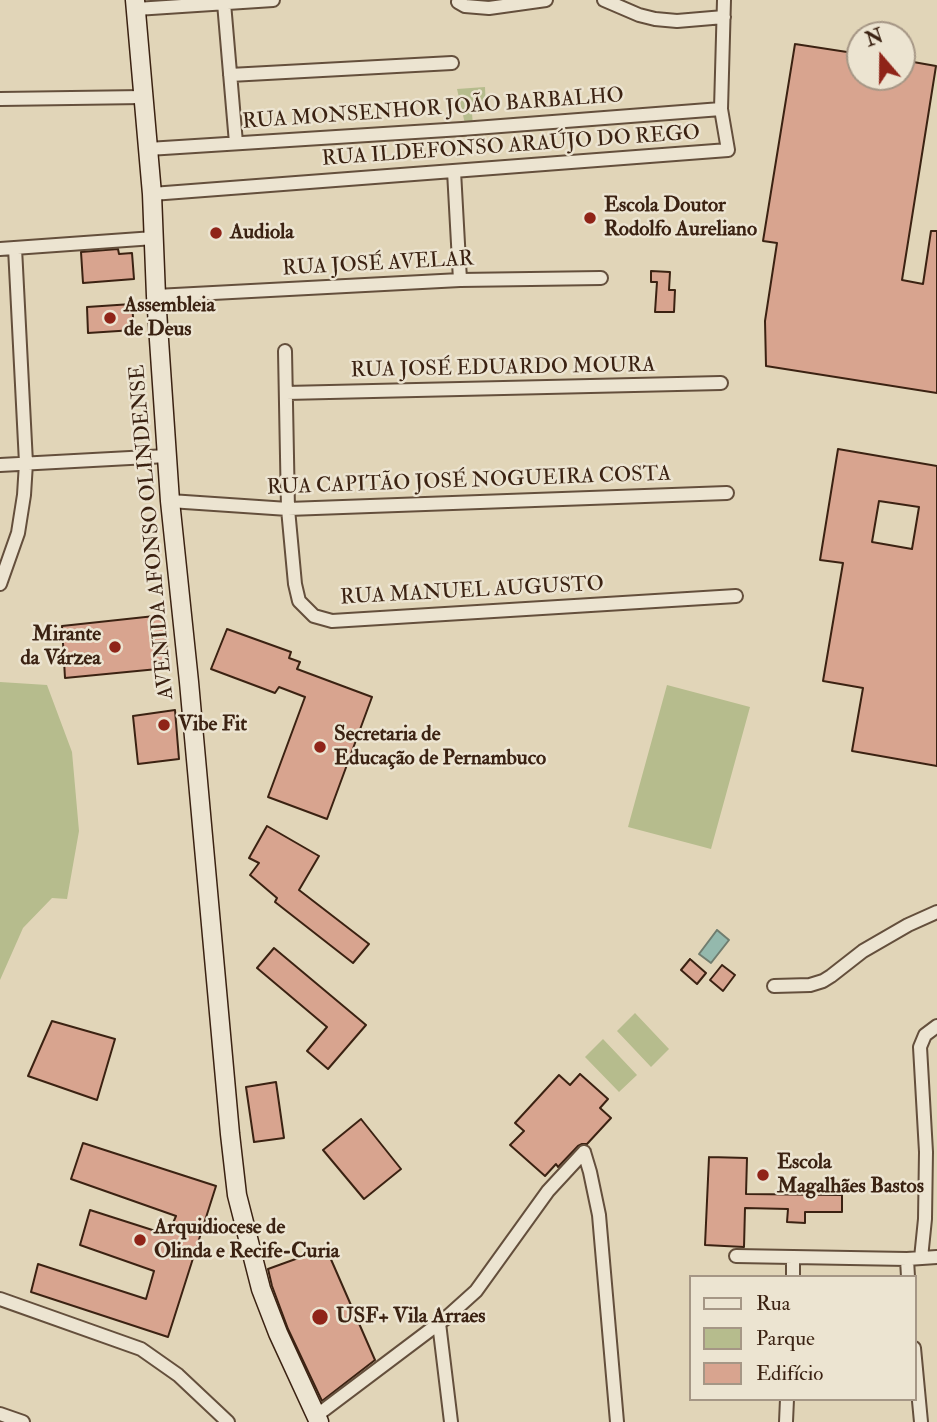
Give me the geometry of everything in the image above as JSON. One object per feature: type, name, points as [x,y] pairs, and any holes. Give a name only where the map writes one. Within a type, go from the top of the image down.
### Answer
[{"type":"main road","name":"AVENIDA AFONSO OLINDENSE","points":[[135,5],[152,194],[170,500],[237,1195],[261,1289],[318,1419]]},
{"type":"street","points":[[135,5],[273,0]]},
{"type":"street","points":[[459,0],[458,2],[465,6],[489,8],[546,0]]},
{"type":"street","points":[[604,0],[639,15],[677,21],[724,7]]},
{"type":"street","points":[[224,3],[236,143]]},
{"type":"street","name":"RUA ILDEFONSO ARAÚJO DO REGO","points":[[152,194],[728,150],[721,109],[724,7]]},
{"type":"street","points":[[230,75],[452,63]]},
{"type":"street","points":[[0,99],[143,97]]},
{"type":"street","name":"RUA MONSENHOR JOÃO BARBALHO","points":[[148,149],[721,109]]},
{"type":"street","points":[[454,171],[460,280]]},
{"type":"street","points":[[0,249],[154,238]]},
{"type":"street","points":[[0,584],[18,533],[26,463],[15,248]]},
{"type":"street","name":"RUA JOSÉ AVELAR","points":[[156,296],[460,280],[601,278]]},
{"type":"street","name":"RUA MANUEL AUGUSTO","points":[[285,351],[288,509],[295,584],[299,601],[314,616],[332,621],[736,596]]},
{"type":"street","name":"RUA JOSÉ EDUARDO MOURA","points":[[286,393],[722,383]]},
{"type":"street","points":[[0,465],[167,456]]},
{"type":"street","name":"RUA CAPITÃO JOSÉ NOGUEIRA COSTA","points":[[170,500],[288,509],[727,493]]},
{"type":"street","points":[[774,986],[810,985],[822,981],[863,951],[937,912]]},
{"type":"street","points":[[921,1258],[926,1164],[920,1047],[925,1035],[933,1028]]},
{"type":"street","points":[[318,1419],[476,1291],[548,1191],[584,1152],[598,1215],[617,1422]]},
{"type":"street","points":[[736,1256],[907,1259],[937,1257]]},
{"type":"street","points":[[793,1257],[793,1275]]},
{"type":"street","points":[[907,1259],[908,1275]]},
{"type":"street","points":[[0,1299],[141,1349],[178,1375],[228,1422]]},
{"type":"street","points":[[439,1323],[451,1422]]},
{"type":"street","points":[[916,1373],[920,1422]]},
{"type":"street","points":[[786,1422],[787,1401]]},
{"type":"street","points":[[0,1414],[23,1422]]},
{"type":"green space","points":[[485,87],[486,112],[472,113],[473,126],[465,124],[457,89]]},
{"type":"green space","points":[[0,682],[47,685],[72,752],[79,831],[67,899],[52,898],[23,928],[0,980]]},
{"type":"green space","points":[[667,685],[750,707],[711,849],[628,827]]},
{"type":"green space","points":[[635,1013],[669,1049],[651,1067],[617,1031]]},
{"type":"green space","points":[[603,1039],[637,1075],[619,1092],[585,1057]]},
{"type":"water","points":[[717,930],[729,940],[711,963],[699,954]]},
{"type":"building","points":[[795,44],[846,52],[846,91],[916,91],[916,62],[936,66],[902,280],[923,284],[931,231],[937,231],[937,393],[766,366],[765,321],[777,243],[763,241]]},
{"type":"building","points":[[118,249],[119,254],[132,253],[134,279],[83,283],[81,252]]},
{"type":"building","points":[[651,271],[670,272],[669,290],[675,290],[674,312],[655,312],[657,282],[651,282]]},
{"type":"building","name":"Assembleia de Deus","points":[[132,304],[134,330],[88,333],[87,307]]},
{"type":"building","points":[[838,449],[937,466],[937,766],[852,751],[863,688],[823,681],[843,563],[820,560]],"holes":[[[879,501],[919,507],[912,549],[872,542]]]},
{"type":"building","name":"Mirante da Várzea","points":[[164,615],[168,668],[65,678],[62,626]]},
{"type":"building","name":"Secretaria de Educação de Pernambuco","points":[[227,629],[291,652],[289,658],[300,662],[297,669],[372,697],[327,819],[268,797],[305,697],[279,687],[275,693],[211,669]]},
{"type":"building","points":[[175,710],[179,759],[138,764],[133,716]]},
{"type":"building","points":[[267,826],[319,856],[299,890],[369,944],[353,963],[275,902],[277,898],[250,875],[259,863],[249,858]]},
{"type":"building","points":[[274,948],[366,1025],[328,1069],[307,1051],[327,1027],[257,968]]},
{"type":"building","points":[[690,959],[706,973],[697,984],[681,970]]},
{"type":"building","points":[[722,965],[735,975],[723,991],[710,980]]},
{"type":"building","points":[[52,1021],[115,1039],[97,1100],[28,1076]]},
{"type":"building","points":[[580,1074],[608,1099],[600,1108],[611,1118],[587,1144],[578,1146],[545,1176],[510,1145],[524,1131],[515,1123],[559,1075],[570,1085]]},
{"type":"building","points":[[276,1082],[284,1138],[254,1142],[246,1087]]},
{"type":"building","points":[[361,1119],[401,1169],[364,1199],[323,1150]]},
{"type":"building","name":"Arquidiocese de Olinda e Recife-Curia","points":[[83,1143],[216,1186],[168,1337],[31,1292],[38,1264],[146,1299],[154,1271],[80,1245],[90,1210],[168,1235],[176,1216],[71,1179]]},
{"type":"building","points":[[709,1157],[747,1158],[746,1194],[842,1195],[842,1212],[805,1212],[805,1223],[787,1222],[788,1209],[745,1208],[744,1247],[705,1245]]},
{"type":"building","name":"USF+ Vila Arraes","points":[[326,1248],[375,1360],[322,1401],[288,1329],[268,1269]]},
{"type":"place","name":"Escola Doutor Rodolfo Aureliano","points":[[590,218]]},
{"type":"place","name":"Audiola","points":[[216,233]]},
{"type":"place","name":"Assembleia de Deus","points":[[110,318]]},
{"type":"place","name":"Mirante da Várzea","points":[[115,647]]},
{"type":"place","name":"Vibe Fit","points":[[164,725]]},
{"type":"place","name":"Secretaria de Educação de Pernambuco","points":[[320,747]]},
{"type":"place","name":"Escola Magalhães Bastos","points":[[763,1175]]},
{"type":"place","name":"Arquidiocese de Olinda e Recife-Curia","points":[[140,1240]]},
{"type":"place","name":"USF+ Vila Arraes","points":[[320,1317]]}]
